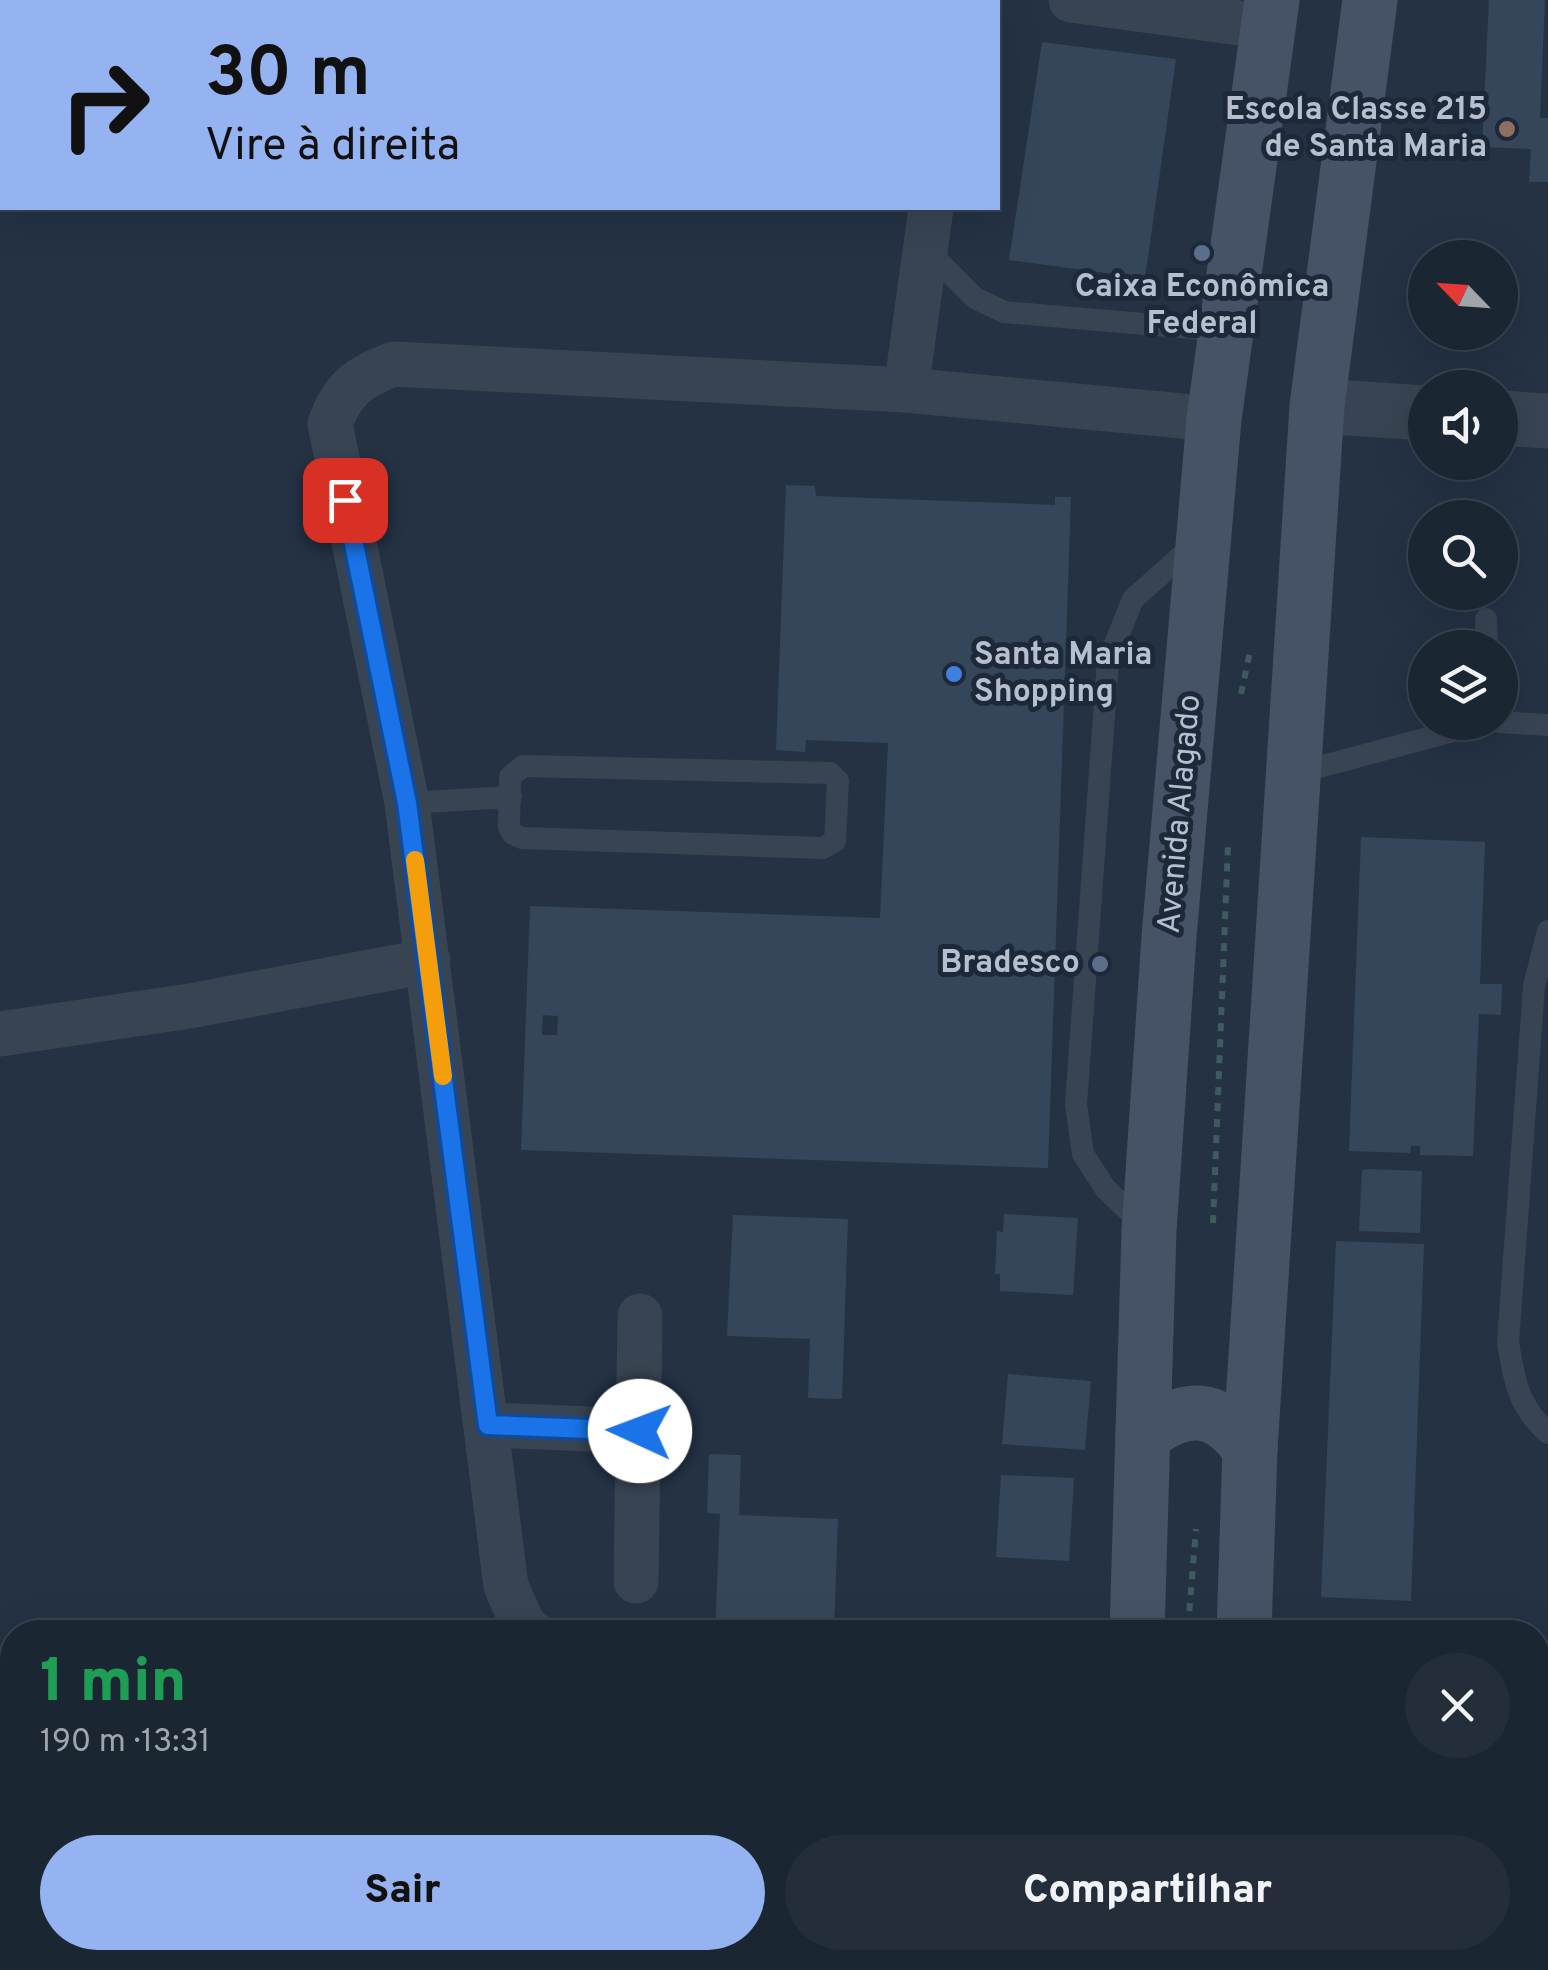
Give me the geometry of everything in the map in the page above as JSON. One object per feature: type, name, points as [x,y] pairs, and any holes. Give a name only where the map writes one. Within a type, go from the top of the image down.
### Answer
[{"type":"main road","points":[[1244,1620],[1250,1449],[1317,406],[1370,0]]},
{"type":"main road","name":"Avenida Alagado","points":[[1137,1620],[1148,1231],[1170,937],[1214,419],[1270,14]]},
{"type":"main road","points":[[1142,1435],[1166,1419],[1190,1412],[1206,1414],[1235,1428],[1250,1449]]},
{"type":"street","points":[[1070,0],[1270,14]]},
{"type":"street","points":[[906,390],[928,228]]},
{"type":"street","points":[[521,1620],[506,1586],[407,803],[330,424],[338,401],[364,375],[394,364],[906,390],[1214,419]]},
{"type":"street","points":[[1317,406],[1408,412]]},
{"type":"street","points":[[1518,419],[1548,421]]},
{"type":"street","points":[[0,1034],[190,1006],[428,961]]},
{"type":"street","points":[[636,1581],[640,1316]]},
{"type":"street","points":[[488,1425],[640,1431]]},
{"type":"lane","points":[[928,228],[975,298],[1004,312],[1226,330]]},
{"type":"lane","points":[[1148,1231],[1105,1188],[1083,1154],[1076,1104],[1108,661],[1134,600],[1206,534]]},
{"type":"lane","points":[[1486,618],[1486,630]]},
{"type":"lane","points":[[1518,723],[1548,725]]},
{"type":"lane","points":[[1293,774],[1420,740]]},
{"type":"lane","points":[[523,766],[830,773],[838,781],[835,840],[823,848],[522,838],[512,834],[509,826],[511,797],[510,777],[523,766]]},
{"type":"lane","points":[[407,803],[511,797]]},
{"type":"lane","points":[[1548,931],[1534,986],[1508,1342],[1514,1386],[1535,1422],[1548,1434]]},
{"type":"building","points":[[1489,0],[1545,0],[1540,118],[1548,118],[1548,182],[1529,182],[1531,149],[1482,147]]},
{"type":"building","points":[[1042,42],[1176,59],[1145,278],[1009,260]]},
{"type":"building","points":[[786,485],[815,486],[816,496],[1055,505],[1055,497],[1071,497],[1048,1168],[521,1150],[530,906],[880,918],[888,743],[806,740],[805,752],[776,750]],"holes":[[[543,1015],[558,1016],[557,1035],[542,1035]]]},
{"type":"building","points":[[1361,837],[1485,842],[1480,984],[1502,984],[1501,1015],[1479,1014],[1473,1156],[1420,1155],[1420,1146],[1411,1146],[1410,1153],[1349,1151]]},
{"type":"building","points":[[1362,1170],[1422,1171],[1420,1233],[1359,1231]]},
{"type":"building","points":[[1004,1214],[1078,1218],[1073,1295],[1000,1291],[1000,1274],[995,1274],[997,1231],[1003,1232]]},
{"type":"building","points":[[733,1215],[848,1219],[842,1399],[808,1398],[810,1339],[727,1336]]},
{"type":"building","points":[[1336,1241],[1424,1244],[1411,1601],[1321,1597]]},
{"type":"building","points":[[1008,1374],[1091,1381],[1085,1450],[1002,1444]]},
{"type":"building","points":[[709,1454],[741,1455],[739,1515],[838,1519],[834,1620],[716,1620],[720,1514],[707,1513]]},
{"type":"building","points":[[1001,1475],[1074,1478],[1069,1561],[996,1557]]},
{"type":"slow traffic","points":[[415,860],[443,1076]]},
{"type":"place","name":"Escola Classe 215 de Santa Maria","points":[[1507,129]]},
{"type":"place","name":"Caixa Econômica Federal","points":[[1202,253]]},
{"type":"place","name":"Santa Maria Shopping","points":[[954,674]]},
{"type":"place","name":"Bradesco","points":[[1100,964]]},
{"type":"route","points":[[345,500],[407,803],[488,1425],[640,1431]]}]
